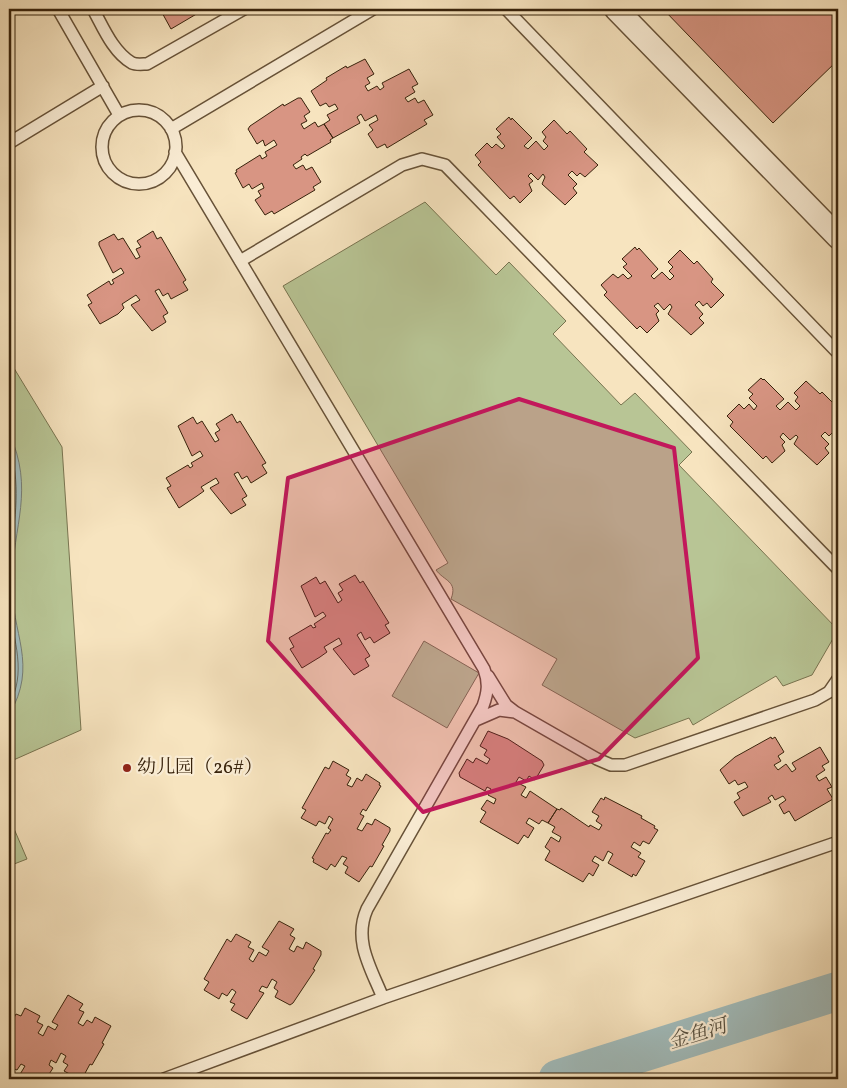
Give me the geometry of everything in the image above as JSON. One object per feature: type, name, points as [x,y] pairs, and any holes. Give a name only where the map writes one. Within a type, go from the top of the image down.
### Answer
[{"type":"street","points":[[616,9],[838,237]]},
{"type":"lane","points":[[58,9],[119,115]]},
{"type":"lane","points":[[92,9],[123,56],[134,64],[147,64],[244,9]]},
{"type":"lane","points":[[171,129],[373,9]]},
{"type":"lane","points":[[506,9],[838,353]]},
{"type":"lane","points":[[9,143],[103,86]]},
{"type":"lane","points":[[130,110],[154,113],[164,120],[171,129],[175,140],[173,162],[158,179],[147,183],[124,181],[115,174],[105,160],[102,144],[110,122],[119,115],[130,110]]},
{"type":"lane","points":[[175,152],[506,705],[597,759],[611,765],[625,765],[815,700],[829,692],[838,679]]},
{"type":"lane","points":[[240,261],[402,165],[422,159],[446,165],[838,569]]},
{"type":"lane","points":[[382,998],[362,943],[360,926],[475,720],[487,695],[488,679],[484,669]]},
{"type":"lane","points":[[475,720],[499,710],[515,712]]},
{"type":"lane","points":[[164,1079],[382,998],[838,842]]},
{"type":"highlighted area","points":[[519,399],[674,448],[698,658],[599,759],[423,812],[268,641],[288,478]]},
{"type":"green space","points":[[425,202],[496,275],[509,262],[566,321],[553,334],[621,405],[635,393],[692,452],[679,465],[838,630],[812,675],[783,686],[776,676],[693,725],[689,718],[635,738],[542,685],[557,659],[451,599],[453,588],[436,570],[448,563],[283,286]]},
{"type":"green space","points":[[9,360],[62,447],[81,730],[9,762]]},
{"type":"green space","points":[[424,641],[479,673],[447,728],[392,696]]},
{"type":"green space","points":[[9,817],[27,859],[9,866]]},
{"type":"water","points":[[9,432],[17,453],[21,472],[21,507],[13,561],[12,582],[15,618],[23,664],[18,697],[9,715]]},
{"type":"building","points":[[160,9],[205,9],[171,29]]},
{"type":"building","points":[[663,9],[838,9],[838,60],[773,123]]},
{"type":"building","points":[[365,59],[374,74],[367,78],[370,83],[365,86],[368,91],[377,86],[380,90],[384,87],[382,83],[409,69],[418,84],[412,87],[415,92],[405,98],[408,102],[415,98],[418,103],[424,100],[433,115],[424,120],[427,124],[387,148],[385,144],[377,148],[368,134],[373,130],[369,125],[378,120],[376,115],[365,121],[361,114],[357,117],[360,123],[333,138],[324,124],[330,120],[327,115],[338,109],[335,104],[329,107],[326,103],[320,106],[311,91],[327,80],[326,78],[346,66],[347,68]]},
{"type":"building","points":[[301,98],[310,112],[304,116],[307,121],[301,124],[304,129],[315,122],[318,127],[324,124],[333,138],[330,140],[331,142],[307,156],[305,154],[301,157],[302,159],[293,165],[296,169],[303,165],[306,170],[312,167],[321,182],[313,187],[315,190],[274,214],[272,211],[265,215],[255,200],[261,196],[258,191],[264,188],[262,183],[252,189],[249,184],[243,188],[235,173],[237,172],[236,170],[260,155],[262,159],[267,156],[265,152],[277,145],[274,140],[265,146],[263,140],[257,144],[248,129],[250,126],[283,104],[284,106]]},
{"type":"building","points":[[509,117],[532,138],[524,146],[528,149],[536,141],[544,150],[548,146],[543,141],[546,137],[542,132],[554,120],[567,134],[570,131],[587,149],[584,152],[598,165],[585,177],[580,173],[577,176],[572,171],[568,175],[577,184],[573,188],[577,193],[565,205],[542,184],[545,177],[543,174],[538,180],[531,173],[528,176],[533,181],[529,184],[532,191],[520,203],[514,196],[510,199],[478,165],[481,162],[475,155],[487,143],[492,148],[496,144],[502,149],[505,146],[497,137],[501,134],[496,129]]},
{"type":"building","points":[[153,231],[157,239],[161,237],[186,280],[183,282],[188,290],[171,299],[168,293],[163,296],[159,289],[155,291],[168,313],[163,316],[166,322],[152,331],[131,305],[140,300],[136,295],[122,304],[124,308],[118,314],[100,324],[88,305],[92,303],[87,295],[109,281],[111,285],[114,283],[112,280],[124,273],[121,268],[113,273],[99,242],[114,234],[118,240],[123,238],[136,259],[140,257],[136,249],[141,247],[137,241]]},
{"type":"building","points":[[635,247],[637,250],[639,248],[658,269],[651,276],[654,279],[662,272],[670,280],[674,276],[669,271],[673,267],[668,262],[680,250],[694,264],[697,261],[713,279],[711,282],[724,295],[711,308],[707,303],[703,306],[699,301],[695,305],[703,314],[699,318],[704,323],[691,335],[668,314],[672,307],[670,304],[664,310],[658,303],[654,306],[659,311],[656,314],[659,321],[647,333],[640,326],[637,329],[604,295],[607,292],[601,285],[613,274],[618,278],[623,274],[628,279],[632,276],[623,267],[627,264],[622,259]]},
{"type":"building","points":[[761,378],[784,399],[776,406],[780,410],[788,402],[796,410],[800,406],[795,401],[798,397],[794,393],[806,381],[820,394],[822,392],[838,408],[838,437],[832,433],[829,436],[825,432],[821,436],[829,444],[825,448],[829,453],[817,465],[794,444],[798,437],[796,435],[790,440],[783,433],[780,437],[785,442],[782,445],[785,451],[772,463],[766,456],[763,459],[730,426],[733,422],[727,416],[739,404],[744,409],[749,404],[754,410],[757,406],[749,398],[753,394],[748,390]]},
{"type":"building","points":[[232,414],[237,423],[240,421],[266,463],[262,465],[267,473],[251,483],[247,476],[242,479],[238,472],[234,474],[247,496],[242,499],[246,505],[231,514],[210,488],[219,483],[216,478],[201,487],[204,491],[179,508],[167,488],[171,486],[166,478],[188,465],[190,468],[193,466],[191,463],[203,456],[200,451],[192,456],[178,426],[193,417],[197,424],[202,421],[215,442],[219,440],[215,433],[220,430],[216,424]]},
{"type":"building","points":[[355,575],[360,583],[363,581],[389,623],[385,625],[390,633],[374,643],[370,637],[365,640],[361,632],[357,635],[370,656],[365,659],[369,666],[354,675],[333,649],[342,644],[339,638],[324,647],[327,652],[302,668],[290,649],[294,647],[289,638],[311,625],[313,628],[316,627],[314,624],[326,616],[323,612],[315,617],[301,586],[316,577],[320,584],[325,581],[338,603],[342,600],[338,593],[343,590],[339,584]]},
{"type":"building","points":[[488,731],[508,739],[542,761],[544,765],[535,780],[529,776],[526,781],[519,777],[516,782],[526,787],[521,795],[526,798],[530,791],[557,809],[548,823],[542,820],[539,824],[529,818],[526,823],[534,828],[528,838],[524,835],[518,844],[480,822],[486,812],[481,809],[487,800],[494,804],[496,799],[488,795],[491,789],[487,787],[485,791],[460,777],[459,773],[467,759],[473,763],[476,758],[487,764],[490,759],[484,755],[487,750],[480,746]]},
{"type":"building","points":[[771,737],[772,739],[775,737],[784,752],[778,756],[781,761],[774,765],[778,770],[786,764],[792,772],[796,769],[792,763],[820,747],[829,762],[822,766],[825,770],[816,776],[819,781],[826,777],[832,787],[827,789],[833,799],[795,821],[789,811],[784,814],[779,805],[786,800],[783,796],[775,800],[772,795],[768,798],[771,802],[743,816],[734,802],[740,798],[737,793],[748,787],[745,782],[738,785],[735,780],[729,784],[720,770],[735,757]]},
{"type":"building","points":[[333,761],[349,770],[346,775],[351,778],[347,785],[352,787],[357,778],[362,781],[366,774],[380,783],[379,785],[381,786],[366,811],[363,809],[360,814],[364,816],[357,829],[362,831],[367,823],[372,825],[375,819],[390,828],[390,831],[372,867],[370,866],[359,882],[345,873],[348,867],[343,864],[347,858],[342,856],[335,867],[331,864],[327,870],[313,862],[314,859],[312,858],[326,833],[328,834],[331,830],[328,828],[333,819],[329,816],[325,824],[319,821],[316,826],[301,818],[306,810],[302,808],[325,767],[329,769]]},
{"type":"building","points":[[605,797],[642,816],[641,818],[655,826],[654,828],[658,830],[649,844],[643,841],[640,846],[634,842],[631,847],[641,853],[638,857],[645,861],[636,876],[633,874],[632,877],[608,863],[613,854],[608,851],[603,861],[595,856],[592,861],[599,865],[593,876],[589,873],[583,882],[545,860],[550,851],[545,847],[551,837],[559,842],[561,837],[552,832],[555,827],[548,823],[557,809],[560,810],[561,808],[589,827],[590,825],[599,830],[602,825],[596,821],[599,816],[592,812],[601,798],[604,800]]},
{"type":"building","points":[[279,921],[294,929],[290,935],[295,938],[289,949],[294,952],[297,946],[303,949],[306,942],[321,951],[321,955],[313,969],[315,970],[293,1003],[290,1005],[275,997],[278,991],[274,988],[277,982],[272,979],[267,988],[262,986],[259,991],[264,993],[247,1019],[231,1010],[235,1004],[230,1002],[236,992],[232,989],[227,996],[222,993],[219,999],[204,990],[209,982],[204,979],[227,939],[231,942],[236,934],[251,942],[248,947],[254,950],[249,959],[253,962],[259,952],[266,956],[269,951],[262,947]]},
{"type":"building","points":[[68,995],[83,1004],[79,1010],[84,1012],[78,1023],[83,1026],[87,1020],[92,1023],[95,1017],[111,1026],[102,1043],[104,1044],[83,1077],[79,1079],[64,1071],[68,1065],[63,1062],[66,1056],[61,1053],[56,1063],[51,1060],[49,1065],[53,1068],[46,1079],[24,1079],[19,1076],[25,1066],[21,1064],[17,1070],[12,1068],[9,1072],[9,1027],[16,1014],[21,1016],[25,1008],[40,1016],[37,1022],[43,1025],[38,1033],[43,1036],[48,1026],[55,1030],[58,1025],[52,1022]]},
{"type":"waterway","name":"金鱼河","points":[[558,1079],[838,991]]},
{"type":"place","name":"幼儿园（26#）","points":[[127,768]]}]
